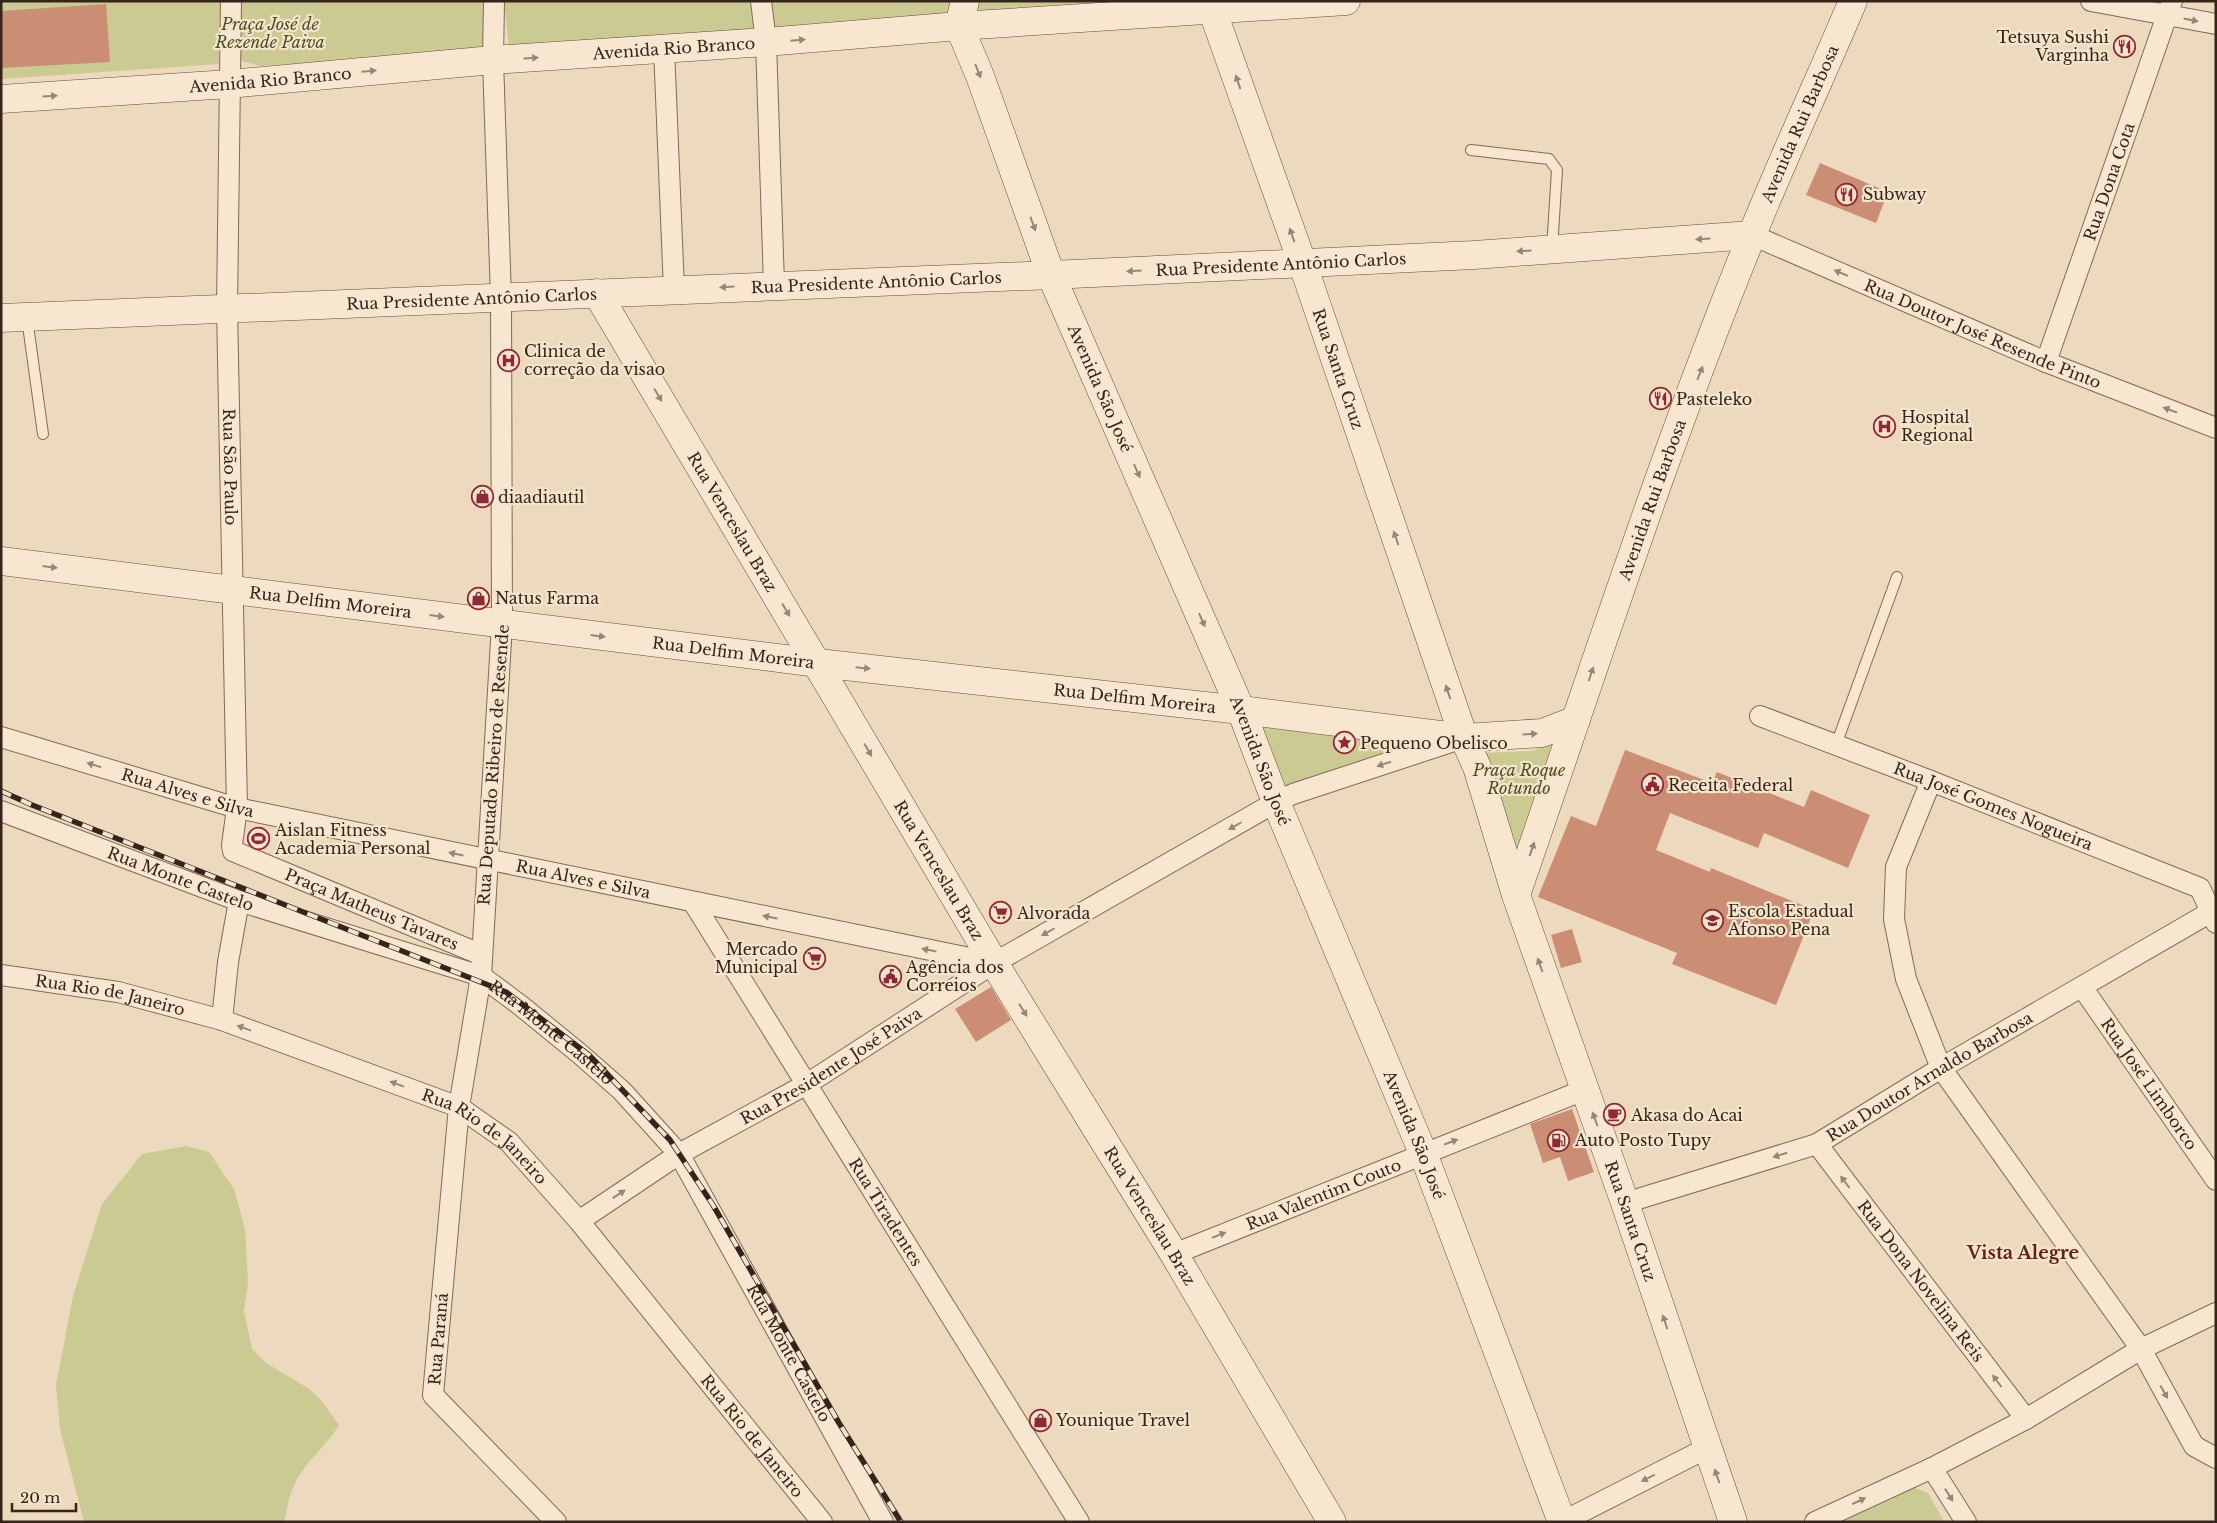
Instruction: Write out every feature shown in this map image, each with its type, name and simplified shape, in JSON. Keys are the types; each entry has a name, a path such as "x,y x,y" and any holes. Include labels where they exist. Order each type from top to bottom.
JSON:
{"main road":[{"name":"Avenida Rio Branco","path":"1,99 229,84 492,60 766,42 962,14 1346,1"},
{"name":"Avenida Rui Barbosa","path":"1516,894 1595,664 1685,412 1752,235 1853,1"},
{"name":"Rua Santa Cruz","path":"1211,5 1302,262 1464,738"},
{"name":"Avenida São José","path":"962,14 980,76 1051,275 1241,710 1276,802 1423,1153 1562,1522"},
{"name":"Rua Presidente Antônio Carlos","path":"14,318 1051,275 1552,249 1752,235"},
{"name":"Rua Venceslau Braz","path":"597,293 818,663 994,963 1174,1254 1332,1522"},
{"name":"Rua Delfim Moreira","path":"1,561 818,663 1241,710 1464,738"},
{"path":"1516,894 1480,773 1464,738 1542,733 1576,720"},
{"name":"Rua Santa Cruz","path":"1516,894 1625,1203 1733,1522"}],"street":[{"name":"Rua São Paulo","path":"231,1 227,308 237,808 232,845 234,850"},
{"name":"Rua Deputado Ribeiro de Resende","path":"459,1107 482,955 502,624 501,298 492,60 494,1"},
{"path":"761,1 766,42 774,285"},
{"path":"2091,1 2170,8 2216,24"},
{"name":"Rua Dona Cota","path":"2046,362 2170,8"},
{"path":"664,48 674,290"},
{"name":"Rua Doutor José Resende Pinto","path":"1752,235 2046,362 2216,428"},
{"name":"Rua José Gomes Nogueira","path":"1760,716 1931,781 2200,888 2214,915"},
{"name":"Rua Alves e Silva","path":"1,737 237,808 994,963"},
{"name":"Rua Presidente José Paiva","path":"579,1221 679,1154 807,1084 994,963 1276,802 1294,794 1464,738"},
{"path":"1931,781 1896,867 1894,920 1906,979 1941,1068 2141,1349 2194,1446 2216,1458"},
{"name":"Rua Monte Castelo","path":"1,810 239,901 480,976 597,1068 622,1091 679,1154 883,1522"},
{"name":"Praça Matheus Tavares","path":"234,850 482,955"},
{"path":"222,1020 228,962 239,901"},
{"name":"Rua Tiradentes","path":"693,902 1080,1522"},
{"name":"Rua Doutor Arnaldo Barbosa","path":"1625,1203 1817,1144 1941,1068 2082,987 2214,915"},
{"name":"Rua Rio de Janeiro","path":"1,975 118,992 222,1020 459,1107 509,1142 579,1221 822,1522"},
{"name":"Rua José Limborco","path":"2082,987 2216,1180"},
{"name":"Rua Valentim Couto","path":"1174,1254 1584,1090"},
{"name":"Rua Paraná","path":"459,1107 433,1395 556,1522"},
{"name":"Rua Dona Novelina Reis","path":"1817,1144 2026,1420"},
{"path":"1815,1522 1932,1468 2026,1420 2141,1349 2216,1313"},
{"path":"1562,1522 1707,1448"},
{"path":"1932,1468 1966,1522"}],"lane":[{"path":"1471,150 1549,159 1557,170 1552,249"},
{"path":"14,318 43,434"},
{"path":"1836,745 1897,578"}],"green space":[{"path":"1,1 222,1 219,64 1,79"},
{"name":"Praça José de Rezende Paiva","path":"239,1 491,1 491,40 473,52 260,66 238,60"},
{"path":"504,1 964,1 960,16 509,48"},
{"path":"973,1 1164,1 974,16"},
{"path":"1252,715 1449,740 1289,792"},
{"name":"Praça Roque Rotundo","path":"1562,737 1516,868 1482,753 1532,751"},
{"path":"186,1146 209,1152 234,1189 245,1229 248,1283 244,1311 252,1349 266,1363 308,1388 321,1400 339,1425 297,1479 290,1496 284,1522 84,1522 60,1429 56,1385 73,1296 102,1204 142,1154"},
{"path":"1912,1487 1928,1493 1944,1522 1834,1522"}],"building":[{"path":"106,4 110,62 1,68 1,11"},
{"name":"Subway","path":"1820,163 1888,192 1876,223 1806,195"},
{"path":"1625,750 1712,783 1717,772 1804,807 1811,790 1870,815 1848,868 1764,833 1758,848 1670,813 1656,850 1710,872 1711,868 1814,910 1776,1005 1672,964 1677,953 1538,897 1571,816 1596,826"},
{"path":"1572,929 1582,962 1561,968 1551,935"},
{"path":"991,987 1011,1020 976,1042 955,1009"},
{"name":"Auto Posto Tupy","path":"1572,1109 1594,1172 1568,1181 1560,1157 1543,1163 1530,1124"}],"railway":[{"path":"1,791 32,805 506,992 589,1055 670,1140 713,1205 839,1423 901,1522"}],"place":[{"name":"Tetsuya Sushi Varginha","path":"2125,46"},
{"name":"Subway","path":"1847,194"},
{"name":"Clinica de correção da visao","path":"508,360"},
{"name":"Pasteleko","path":"1660,399"},
{"name":"Hospital Regional","path":"1885,426"},
{"name":"diaadiautil","path":"482,497"},
{"name":"Natus Farma","path":"479,598"},
{"name":"Pequeno Obelisco","path":"1344,743"},
{"name":"Receita Federal","path":"1652,785"},
{"name":"Aislan Fitness Academia Personal","path":"259,839"},
{"name":"Alvorada","path":"1001,913"},
{"name":"Escola Estadual Afonso Pena","path":"1712,920"},
{"name":"Mercado Municipal","path":"814,958"},
{"name":"Agência dos Correios","path":"890,976"},
{"name":"Akasa do Acai","path":"1615,1115"},
{"name":"Auto Posto Tupy","path":"1559,1140"},
{"name":"Younique Travel","path":"1040,1420"}],"district":[{"name":"Vista Alegre","path":"2023,1253"}]}
